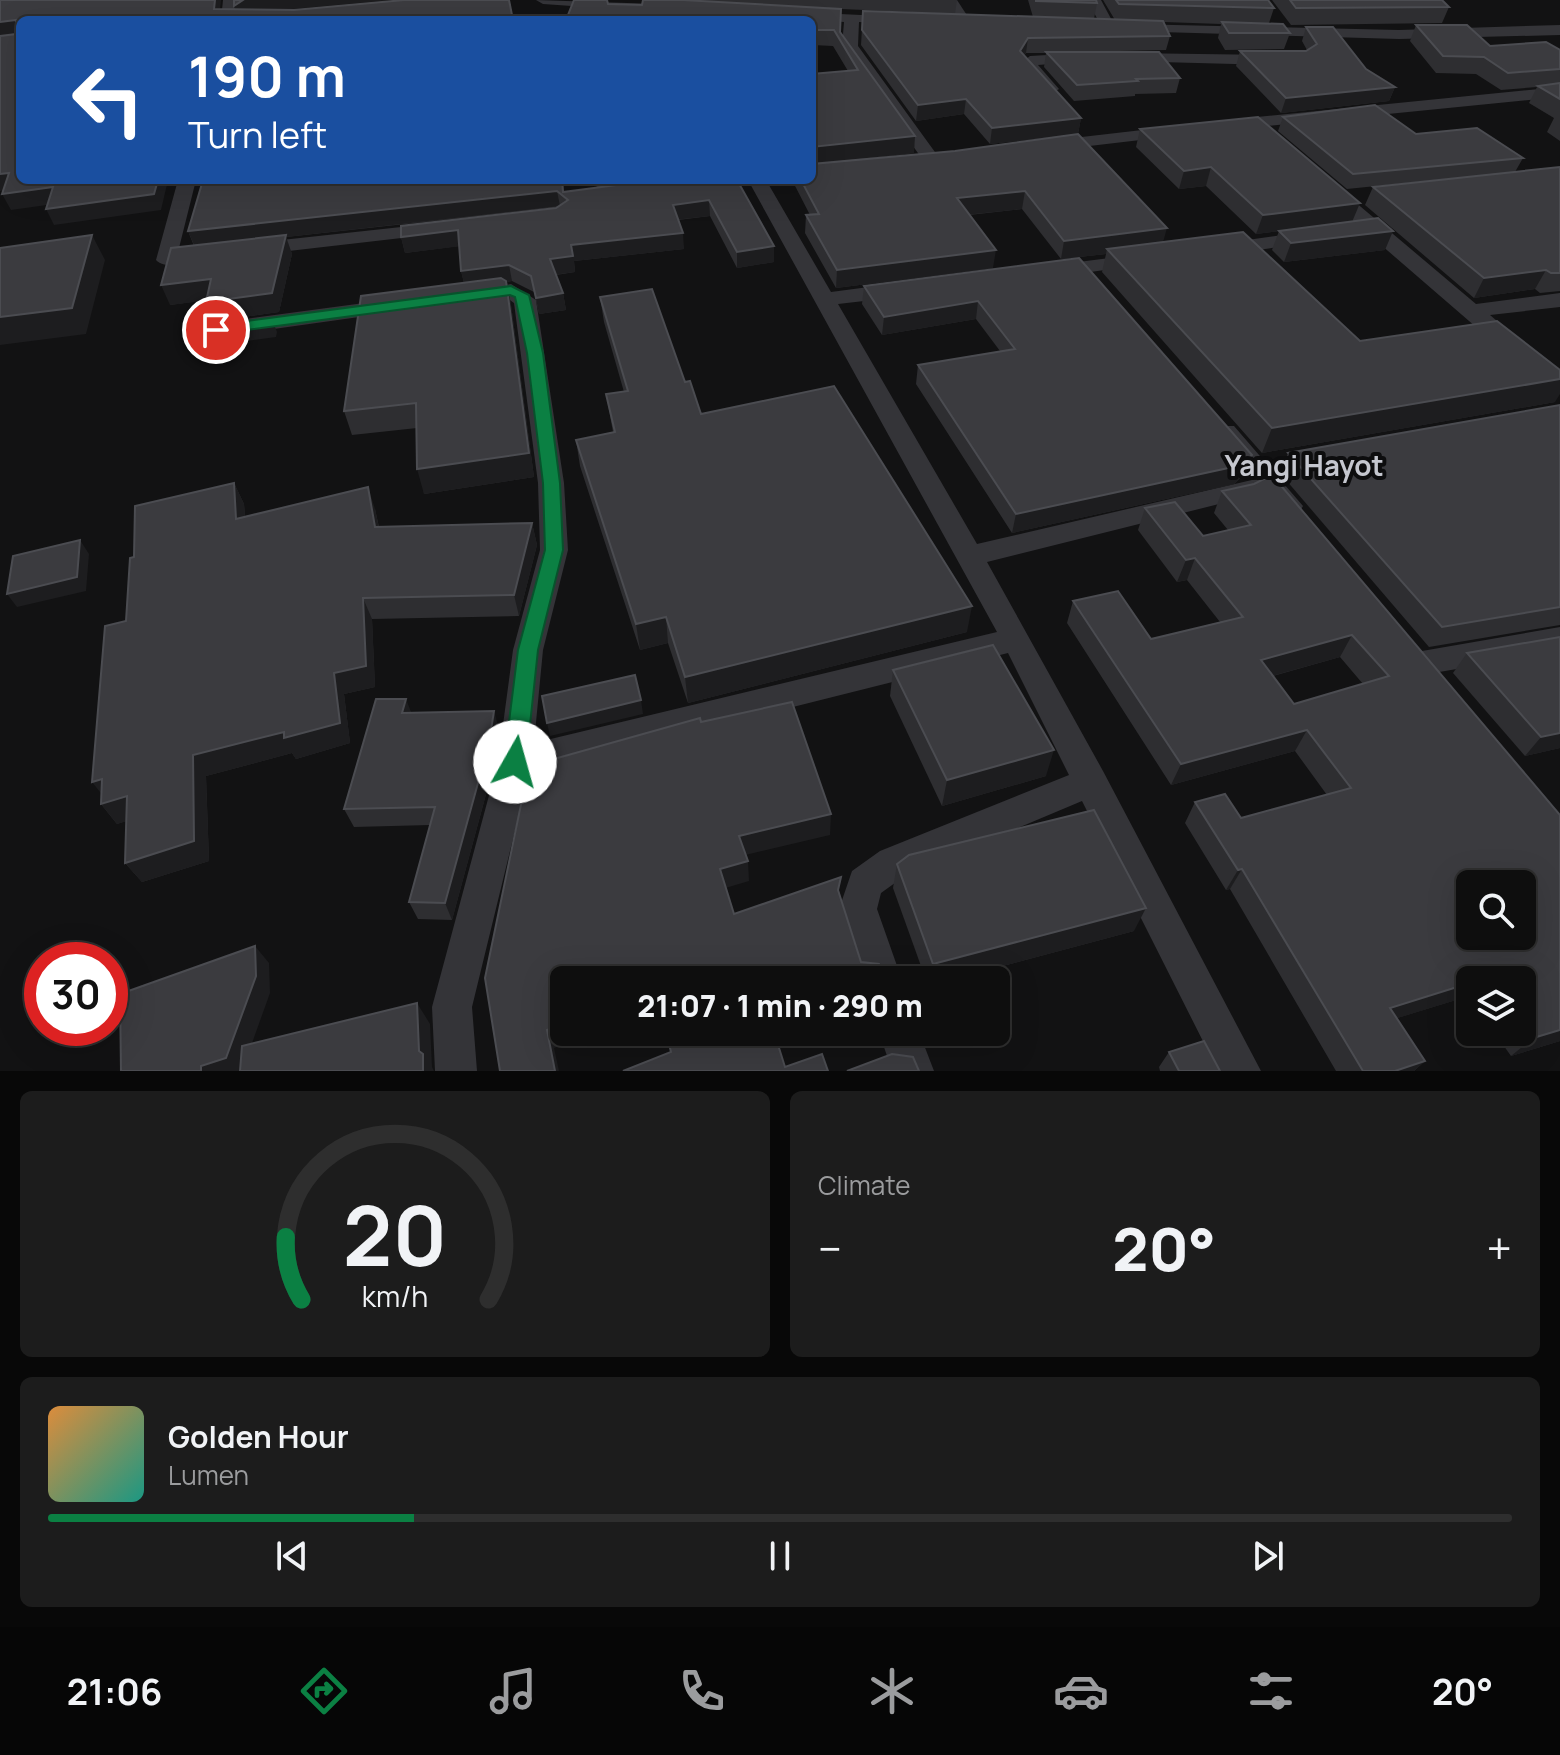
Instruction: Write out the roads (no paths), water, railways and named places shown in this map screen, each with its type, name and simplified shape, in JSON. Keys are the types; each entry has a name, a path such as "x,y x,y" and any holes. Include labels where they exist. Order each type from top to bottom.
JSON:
{"street":[{"path":"541,0 681,10"},
{"path":"950,0 965,23"},
{"path":"1094,0 1102,28 1524,42 1560,40"},
{"path":"1271,11 1303,56"},
{"path":"790,15 908,20"},
{"path":"852,17 850,46 931,159"},
{"path":"1524,42 1560,30"},
{"path":"1067,107 1028,64 1030,61 1043,58 1285,60"},
{"path":"1021,149 1092,134 1198,128 1560,92"},
{"path":"1253,122 1274,141"},
{"path":"1317,180 1560,387"},
{"path":"186,184 166,260 462,226"},
{"path":"603,184 632,189 678,186"},
{"path":"753,184 824,299 1016,639 1240,1071"},
{"path":"1339,199 1370,196"},
{"path":"1192,253 1373,228"},
{"path":"1021,275 1162,257"},
{"path":"1082,267 1102,291"},
{"path":"824,299 915,288"},
{"path":"449,299 511,291 522,295 535,353 551,483 554,550 528,650 515,762 452,1007 456,1071"},
{"path":"1470,311 1560,300"},
{"path":"216,330 418,303"},
{"path":"1204,408 1267,467 1312,533"},
{"path":"970,556 1244,494 1252,489 1267,467"},
{"path":"515,762 1016,639"},
{"path":"1402,639 1432,675 1560,639"},
{"path":"877,966 858,909 865,883 893,863 1091,782"},
{"path":"904,1046 913,1071"}],"district":[{"name":"Yangi Hayot","path":"1304,465"}]}
